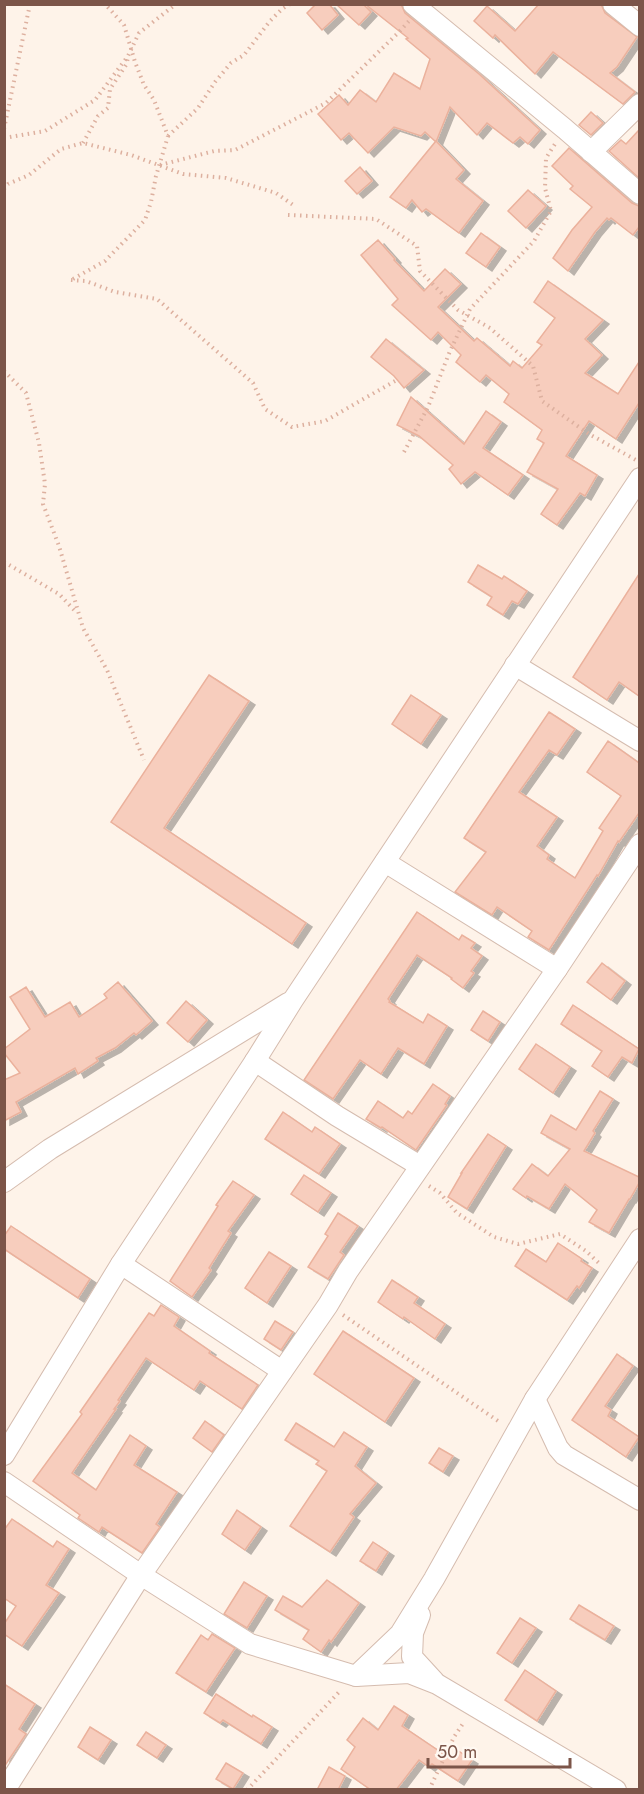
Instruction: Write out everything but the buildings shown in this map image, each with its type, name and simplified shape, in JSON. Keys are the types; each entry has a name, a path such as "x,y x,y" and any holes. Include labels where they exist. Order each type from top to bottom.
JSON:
{"street":[{"path":"613,4 639,26"},
{"path":"415,7 565,129 639,194"},
{"path":"591,152 639,104"},
{"path":"4,1455 121,1264 639,478"},
{"path":"515,665 639,741"},
{"path":"5,1790 141,1575 328,1305 348,1271 556,969 639,844"},
{"path":"385,862 556,969"},
{"path":"4,1182 50,1149 293,1000"},
{"path":"255,1061 417,1171"},
{"path":"356,1676 400,1634 535,1400 639,1239"},
{"path":"121,1264 282,1371"},
{"path":"535,1400 558,1448 564,1455 639,1500"},
{"path":"4,1482 141,1575 250,1644 356,1676 409,1673 437,1684 616,1790"},
{"path":"434,1578 413,1633 412,1657 437,1684"}],"path":[{"path":"4,129 30,4"},
{"path":"105,4 124,25 144,85 154,100 168,136"},
{"path":"4,138 45,131 94,100 128,56 139,33 176,4"},
{"path":"290,4 270,21 244,55 231,63 198,108 168,136 145,220 105,261 71,280 86,281 115,292 158,299 253,382 265,409 292,427 324,421 395,381"},
{"path":"159,165 214,151 235,150 326,103 398,33 415,7"},
{"path":"83,143 98,116 108,108 110,88 126,65 128,56"},
{"path":"404,452 428,407 450,351 470,309 534,241 551,211 545,188 546,158 565,129"},
{"path":"4,189 8,184 29,175 61,149 83,143 131,154 183,174 226,178 276,193 296,207"},
{"path":"288,215 376,219 417,246 420,271 458,310 490,328 533,366 542,401 589,434 639,462"},
{"path":"4,371 26,393 39,442 45,484 43,504 59,546 83,628 107,670 144,760"},
{"path":"4,562 59,594 79,615"},
{"path":"417,1171 458,1213 494,1237 518,1244 560,1234 586,1251 615,1277"},
{"path":"328,1305 516,1433"},
{"path":"247,1790 356,1676"},
{"path":"429,1790 454,1737 474,1706"}]}
